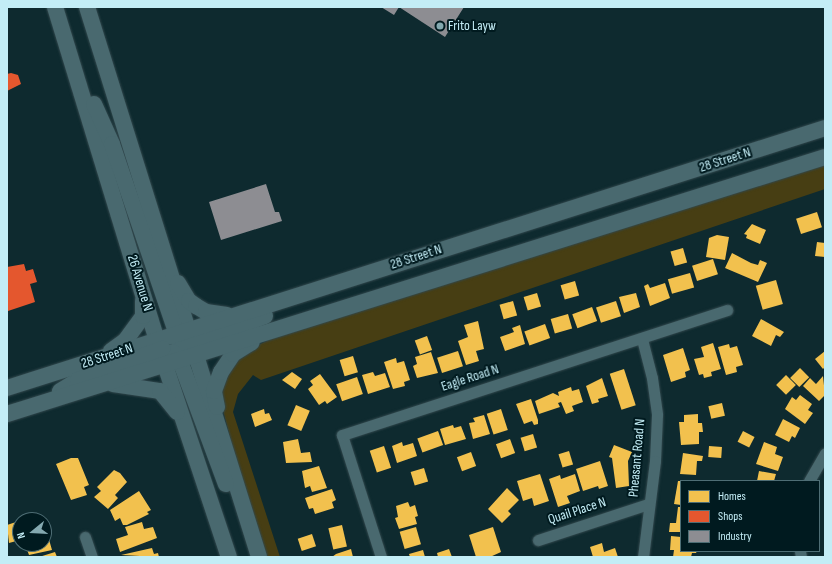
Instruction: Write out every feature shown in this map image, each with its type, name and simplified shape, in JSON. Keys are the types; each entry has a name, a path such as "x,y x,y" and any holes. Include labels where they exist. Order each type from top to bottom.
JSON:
{"main road":[{"name":"26 Avenue N","path":"55,7 144,295 176,346 225,450 259,557"},
{"path":"80,7 106,69"},
{"name":"26 Avenue N","path":"87,7 166,264 184,423 229,557"},
{"path":"66,43 112,144 176,346 213,453 256,557"},
{"name":"28 Street N","path":"7,414 103,384 230,316 825,128"},
{"name":"28 Street N","path":"7,388 103,357 272,329 825,157"},
{"path":"166,264 188,301 206,312 230,316"},
{"path":"40,403 78,380 271,313 347,279"},
{"path":"103,357 125,341 143,316 144,295"},
{"path":"225,450 214,391 221,372 233,354 272,329"},
{"path":"103,384 148,387 160,391 184,423"}],"street":[{"name":"Eagle Road N","path":"381,557 342,435 642,339 727,310"},
{"name":"Pheasant Road N","path":"642,339 652,378 657,414 655,461 648,504 643,557"},
{"path":"811,480 825,453"},
{"name":"Quail Place N","path":"538,540 648,504"},
{"path":"85,537 92,557"}],"shaded area":[{"path":"825,164 825,189 261,380 253,375 238,394 233,412 280,557 261,557 218,391 235,356 275,337"}],"building: Homes":[{"path":"817,212 822,227 801,234 796,219"},
{"path":"752,224 766,230 760,244 746,238 747,235 744,234"},
{"path":"717,235 729,237 725,260 706,257 709,238"},
{"path":"817,242 825,243 825,257 815,256"},
{"path":"683,248 687,262 675,266 671,252"},
{"path":"732,253 758,265 760,260 767,263 758,282 725,268"},
{"path":"713,259 718,274 697,281 692,266"},
{"path":"690,273 694,287 672,294 668,279"},
{"path":"776,280 783,304 763,310 756,286"},
{"path":"575,281 579,295 565,300 561,285"},
{"path":"665,283 670,298 650,306 644,286 648,284 650,288"},
{"path":"537,293 541,306 528,310 524,297"},
{"path":"636,293 640,307 624,313 619,297"},
{"path":"513,301 517,315 504,319 500,305"},
{"path":"616,301 621,316 601,323 596,307"},
{"path":"592,307 597,321 577,328 572,314"},
{"path":"568,314 572,328 555,333 551,319"},
{"path":"761,319 784,332 780,337 776,335 771,346 752,336"},
{"path":"478,321 484,349 476,351 479,361 466,365 458,341 468,337 464,325"},
{"path":"545,324 550,338 529,346 524,332"},
{"path":"520,325 525,344 505,351 500,337 514,332 512,328"},
{"path":"427,336 432,350 420,355 415,340"},
{"path":"713,343 721,369 711,372 712,376 704,378 703,374 699,375 694,359 704,357 701,347"},
{"path":"729,344 730,348 737,346 743,365 736,367 737,372 726,375 718,347"},
{"path":"683,348 690,370 685,372 686,377 671,382 663,355"},
{"path":"458,351 463,366 442,373 437,358"},
{"path":"825,351 825,367 823,369 815,359"},
{"path":"431,352 438,373 417,378 413,366 417,364 415,357"},
{"path":"353,356 358,372 345,376 340,360"},
{"path":"396,358 397,363 404,361 410,380 404,382 405,386 393,389 384,362"},
{"path":"800,368 809,377 799,387 790,378"},
{"path":"624,369 636,405 621,410 610,374"},
{"path":"292,372 302,379 295,389 282,380"},
{"path":"373,372 375,376 385,373 390,387 368,394 362,375"},
{"path":"320,374 337,397 327,404 325,401 319,405 308,389 313,385 310,381"},
{"path":"786,375 796,385 786,395 776,385"},
{"path":"823,376 825,395 819,401 803,386 810,378 816,384"},
{"path":"357,377 363,394 342,401 336,384"},
{"path":"602,378 608,396 598,399 599,402 592,404 586,386"},
{"path":"571,387 572,391 579,389 583,402 572,406 574,411 566,414 561,402 558,403 560,407 539,414 535,401 553,393 559,396 558,392"},
{"path":"800,395 812,404 808,410 813,413 805,424 785,409 792,397 796,400"},
{"path":"531,399 538,420 538,424 534,425 532,421 524,424 516,404"},
{"path":"722,403 725,416 711,419 708,406"},
{"path":"296,405 310,411 301,431 287,425"},
{"path":"264,409 265,414 269,413 272,420 255,427 251,414"},
{"path":"501,409 508,430 494,435 487,414"},
{"path":"698,414 698,423 702,423 703,432 699,432 699,444 681,445 679,422 684,422 684,415"},
{"path":"484,415 490,434 473,439 469,423 475,422 473,418"},
{"path":"783,419 800,428 795,438 792,436 789,442 775,435"},
{"path":"453,425 454,428 461,426 466,439 445,445 440,429"},
{"path":"438,431 443,445 422,453 417,439"},
{"path":"743,431 755,437 749,448 738,442"},
{"path":"533,434 537,447 525,451 521,438"},
{"path":"298,439 301,453 310,452 312,462 286,463 283,442"},
{"path":"510,439 515,453 501,458 496,444"},
{"path":"402,442 403,446 413,443 417,456 397,463 392,446"},
{"path":"764,442 777,447 775,454 783,457 778,471 756,464"},
{"path":"614,445 632,452 628,461 629,486 616,488 612,458 609,457"},
{"path":"384,446 391,468 377,473 370,451"},
{"path":"709,446 722,447 721,458 708,457"},
{"path":"569,451 573,464 563,468 558,454"},
{"path":"471,452 476,466 462,471 457,457"},
{"path":"683,453 703,456 702,461 697,461 696,475 680,474"},
{"path":"71,458 78,458 89,485 84,487 87,495 71,500 56,464"},
{"path":"600,461 608,486 599,489 598,486 583,491 576,469"},
{"path":"319,466 327,488 312,492 310,486 305,488 302,471"},
{"path":"424,468 428,481 415,485 411,472"},
{"path":"114,470 120,473 127,482 115,495 118,498 108,509 94,497 101,491 97,487"},
{"path":"759,471 776,474 774,480 757,480"},
{"path":"540,474 549,501 534,506 532,498 523,501 517,481"},
{"path":"575,474 580,491 567,496 570,503 558,507 549,479 560,475 561,479"},
{"path":"678,481 680,481 680,505 674,504"},
{"path":"507,488 519,500 508,511 511,514 502,523 488,509"},
{"path":"332,489 336,500 332,502 334,508 315,514 313,508 309,509 305,498"},
{"path":"139,491 151,510 147,512 149,514 127,525 123,525 120,518 115,521 110,510"},
{"path":"408,502 410,507 415,505 418,516 415,517 417,524 399,529 395,518 398,517 396,506"},
{"path":"678,507 680,507 680,532 669,532 670,523 676,523"},
{"path":"142,522 144,529 153,527 157,538 120,552 116,539 128,535 125,527"},
{"path":"12,523 12,542 9,543 7,525"},
{"path":"342,525 347,546 333,550 328,528"},
{"path":"416,527 421,544 405,549 400,532"},
{"path":"493,527 501,552 490,557 476,557 469,535"},
{"path":"312,534 316,546 302,551 298,539"},
{"path":"671,536 680,537 680,552 696,552 692,553 691,557 673,557 674,550 670,550"},
{"path":"602,543 604,552 615,548 618,557 593,557 590,547"},
{"path":"152,548 154,554 158,553 159,557 121,555"},
{"path":"351,549 353,557 332,557 336,554"},
{"path":"449,549 452,557 438,557 437,553"},
{"path":"423,550 425,557 410,557 409,554"},
{"path":"28,552 43,552 29,555"},
{"path":"55,552 57,557 39,557"}],"building: Shops":[{"path":"11,73 18,75 21,84 7,91 7,74"},
{"path":"24,264 26,271 33,269 37,282 30,284 35,302 8,311 7,267"}],"building: Industry":[{"path":"381,7 399,7 394,15"},
{"name":"Frito Layw","path":"399,7 464,7 445,37"},
{"path":"266,184 275,212 279,212 282,221 221,240 209,202"}],"place":[{"name":"Frito Layw","path":"440,26"}]}
